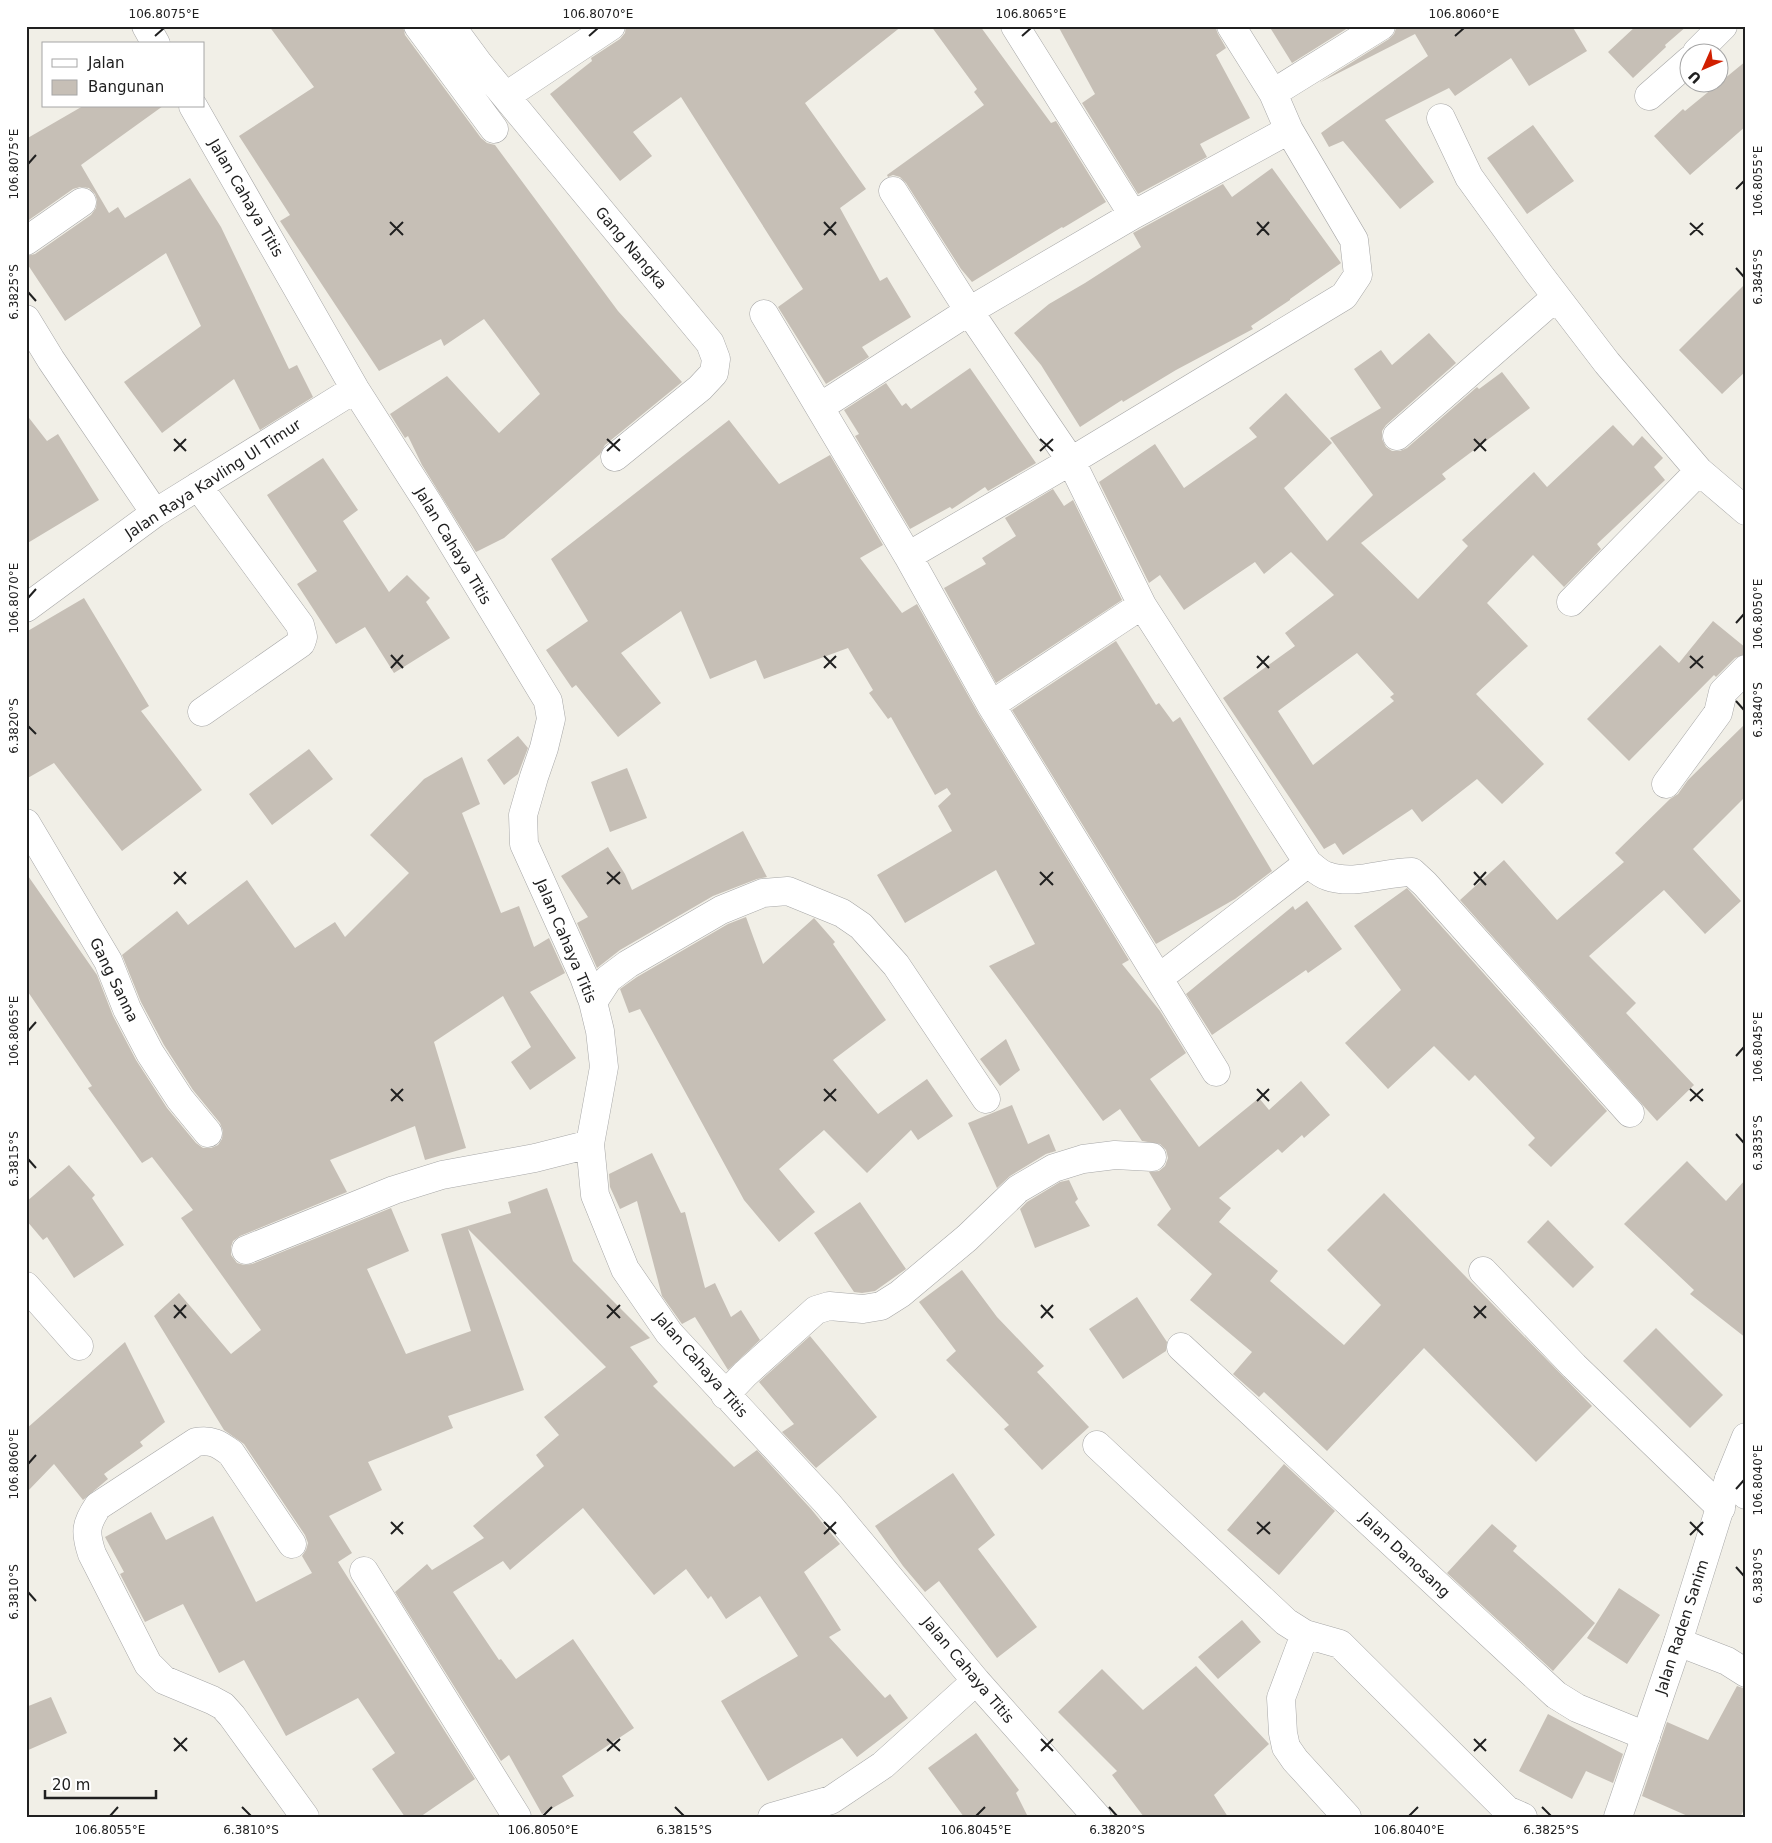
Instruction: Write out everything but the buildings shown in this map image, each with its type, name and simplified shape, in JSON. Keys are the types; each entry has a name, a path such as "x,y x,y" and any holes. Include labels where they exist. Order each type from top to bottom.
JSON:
{"street":[{"path":"146,26 155,42"},
{"path":"418,26 494,129"},
{"name":"Gang Nangka","path":"451,26 506,96 710,343 716,359 714,373 700,388 615,457"},
{"path":"506,96 611,26"},
{"path":"1015,26 1133,215"},
{"path":"908,556 1071,461 1344,296 1358,275 1354,240 1289,130 1273,94 1231,26"},
{"path":"1273,94 1381,26"},
{"path":"1707,42 1723,26"},
{"path":"1649,96 1680,69"},
{"name":"Jalan Cahaya Titis","path":"194,108 355,389 428,503 548,701 550,719 544,748 523,815 524,844 584,977 593,1002 600,1031 604,1067 590,1144 595,1194 625,1269 669,1333 828,1504 976,1681 1097,1817"},
{"path":"1441,118 1469,177 1556,297 1607,363 1699,471 1746,511"},
{"path":"820,407 969,311 1133,215 1289,130"},
{"path":"893,191 969,311 1071,461 1142,606 1308,863 1326,876 1348,881 1396,872 1412,872 1425,884 1630,1113"},
{"path":"26,240 82,202"},
{"path":"1397,436 1556,297"},
{"path":"764,314 908,556 991,705 1216,1072"},
{"path":"26,319 50,360 154,513"},
{"name":"Jalan Raya Kavling Ul Timur","path":"26,608 154,513 355,389"},
{"path":"1571,602 1699,471"},
{"path":"198,486 300,625 303,636 301,643 202,712"},
{"path":"991,705 1142,606"},
{"path":"1666,784 1718,713 1723,692 1746,669"},
{"name":"Gang Sanna","path":"26,822 108,961 127,1009 150,1053 180,1099 208,1132"},
{"path":"1159,978 1308,863"},
{"path":"593,1002 608,979 628,964 721,910 763,893 788,891 842,914 861,926 896,965 986,1099"},
{"path":"246,1250 394,1190 442,1175 535,1158 590,1144"},
{"path":"725,1395 745,1374 816,1310 829,1306 863,1309 881,1306 900,1294 959,1245 1018,1189 1054,1168 1083,1159 1115,1155 1152,1157"},
{"path":"1482,1271 1574,1366 1721,1508"},
{"path":"26,1286 79,1346"},
{"name":"Jalan Danosang","path":"1181,1347 1556,1695 1577,1708 1646,1736"},
{"name":"Jalan Raden Sanim","path":"1618,1817 1678,1642 1721,1508 1737,1487 1746,1437"},
{"path":"292,1544 231,1453 221,1444 208,1440 196,1442 98,1506 89,1519 86,1536 92,1554 148,1664 164,1680 223,1706 305,1817"},
{"path":"1097,1445 1286,1622 1305,1634 1340,1644 1515,1814"},
{"path":"364,1571 517,1817"},
{"path":"1305,1634 1281,1698 1284,1740 1286,1747 1295,1760 1347,1817"},
{"path":"1678,1642 1726,1660 1746,1674"},
{"path":"772,1817 831,1800 884,1765 976,1681"}]}
